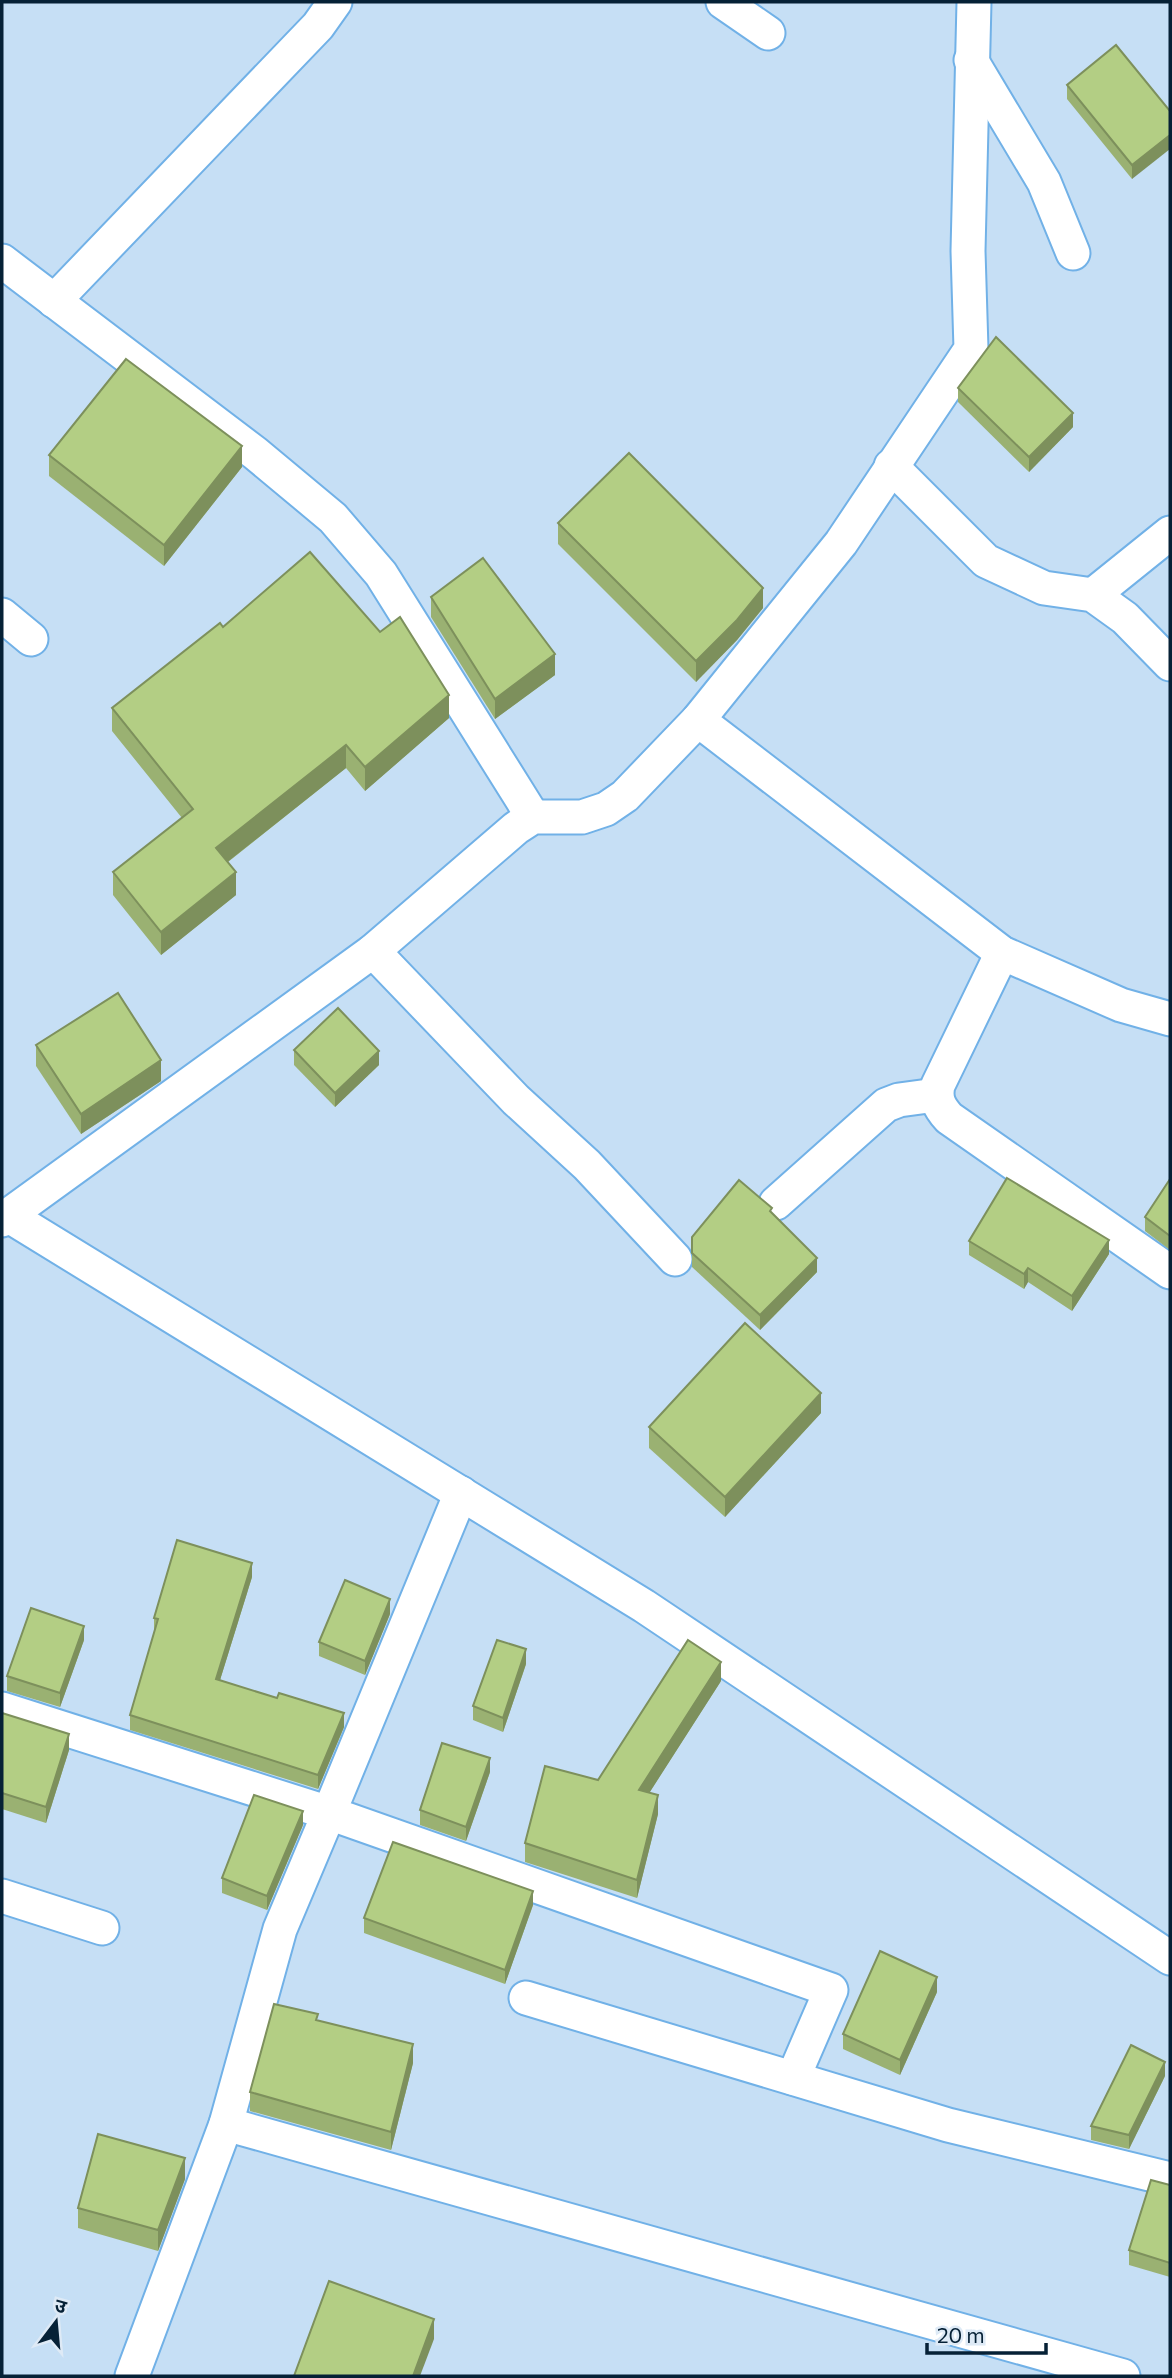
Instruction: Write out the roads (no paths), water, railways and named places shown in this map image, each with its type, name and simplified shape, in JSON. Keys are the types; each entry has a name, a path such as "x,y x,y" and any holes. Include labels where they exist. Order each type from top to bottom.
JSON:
{"street":[{"path":"54,301 318,26 335,2"},
{"path":"723,2 768,33"},
{"path":"974,2 968,251 971,349 841,543 698,720 625,796 606,809 582,817 533,817 496,843 373,951 5,1218 645,1606 1170,1958"},
{"path":"971,60 1044,181 1073,253"},
{"path":"2,261 255,453 333,517 382,574 533,817"},
{"path":"891,466 986,561 1044,587 1093,595 1125,618 1170,664"},
{"path":"1093,595 1170,533"},
{"path":"2,615 31,639"},
{"path":"698,720 1002,953 1121,1005 1170,1019"},
{"path":"373,951 516,1100 587,1165 675,1259"},
{"path":"1002,953 936,1095 940,1108 949,1118 1170,1272"},
{"path":"776,1203 887,1105 899,1100 936,1095"},
{"path":"132,2376 226,2124 280,1929 461,1493"},
{"path":"2,1709 329,1813 831,1990 793,2078"},
{"path":"2,1896 102,1928"},
{"path":"526,1998 948,2125 1170,2179"},
{"path":"226,2124 1123,2376"}]}
